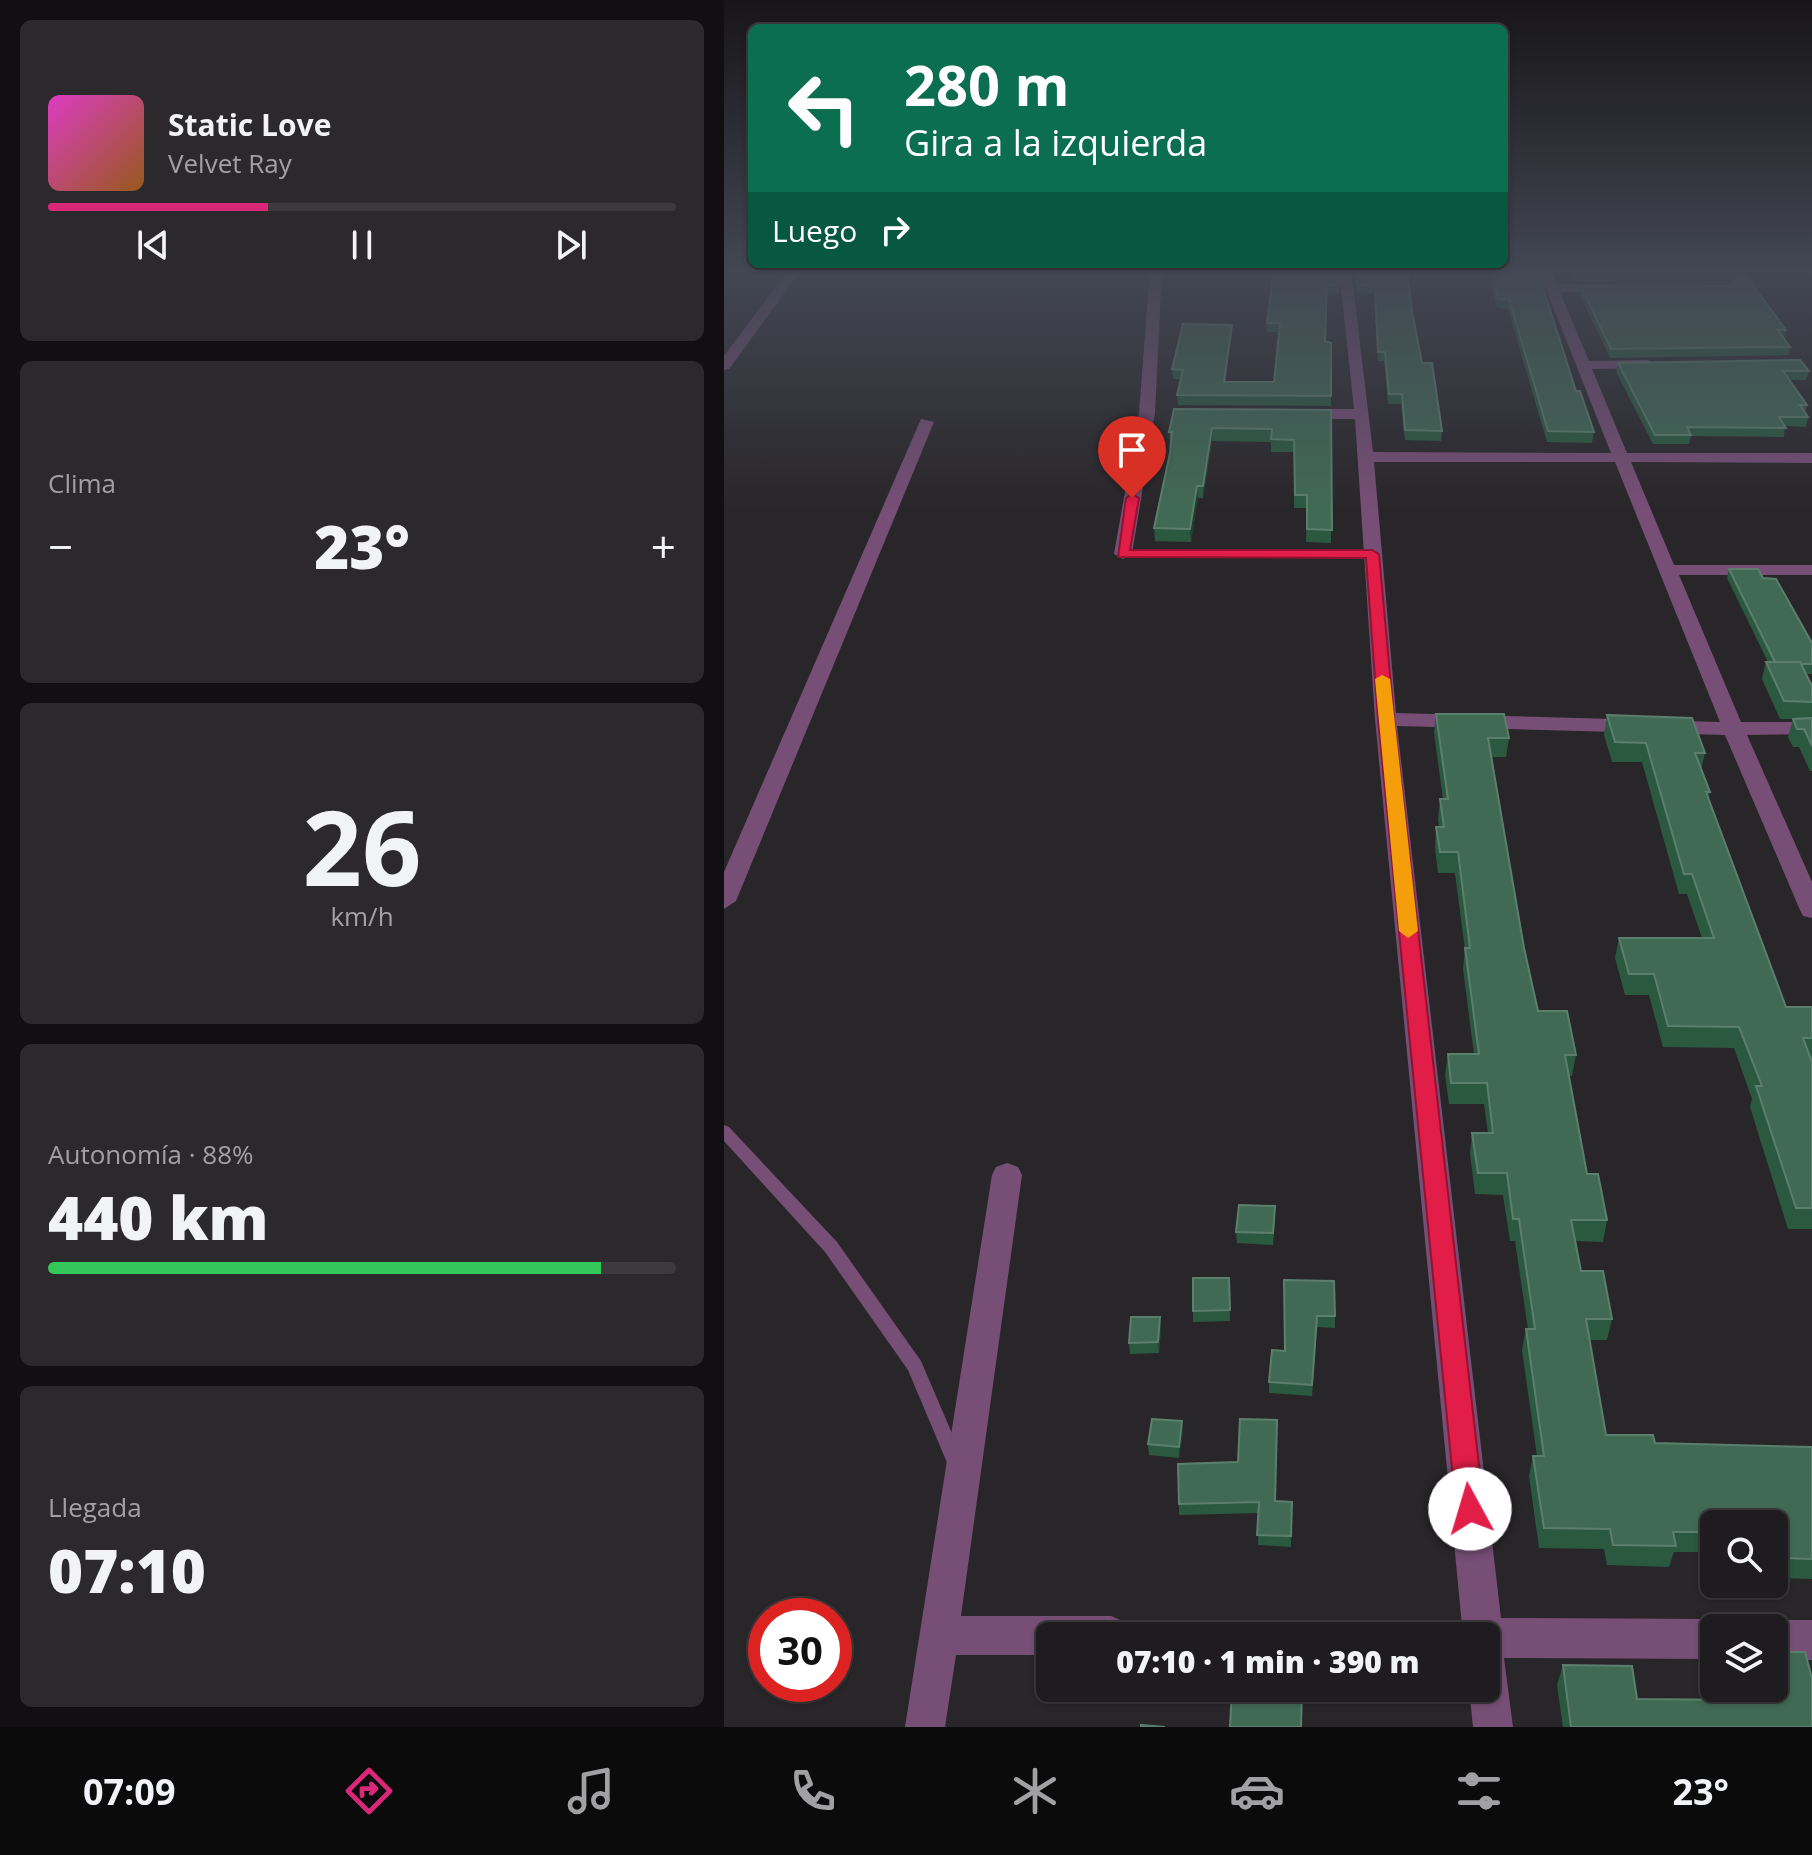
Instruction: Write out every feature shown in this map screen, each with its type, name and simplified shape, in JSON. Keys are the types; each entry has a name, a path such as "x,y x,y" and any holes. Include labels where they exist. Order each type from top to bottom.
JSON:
{"street":[{"path":"724,366 736,350"},
{"path":"1123,554 1155,413 1155,350"},
{"path":"1354,350 1386,719 1483,1622"},
{"path":"1577,350 1732,729 1812,910"},
{"path":"1583,365 1661,364"},
{"path":"1285,414 1362,414"},
{"path":"724,901 926,422"},
{"path":"1365,457 1812,458"},
{"path":"1667,570 1812,570"},
{"path":"1386,719 1732,729 1812,728"},
{"path":"925,1727 1007,1175"},
{"path":"939,1635 1036,1636"},
{"path":"1500,1637 1700,1639"},
{"path":"1788,1640 1812,1640"},
{"path":"1490,1702 1493,1727"}],"lane":[{"path":"1123,554 1372,554"},
{"path":"724,1131 831,1247 915,1366 962,1477"}],"building":[{"path":"1177,350 1229,350 1224,382 1274,382 1277,350 1331,350 1331,396 1177,395 1183,370 1172,369"},
{"path":"1378,350 1419,350 1422,363 1432,363 1442,431 1405,430 1402,394 1389,394 1385,352"},
{"path":"1524,350 1563,350 1594,432 1548,431"},
{"path":"1800,360 1809,371 1783,371 1807,405 1800,405 1808,417 1779,417 1786,428 1687,427 1691,435 1655,435 1618,363"},
{"path":"1174,409 1331,410 1332,530 1307,529 1307,495 1295,495 1294,440 1271,439 1272,429 1212,428 1203,486 1197,486 1190,529 1154,528 1170,453 1172,432 1169,432"},
{"path":"1729,569 1758,569 1763,578 1776,579 1812,643 1812,664 1775,662"},
{"path":"1766,662 1800,662 1812,686 1812,702 1784,701"},
{"path":"1436,714 1504,714 1509,738 1488,738 1524,948 1538,1011 1567,1011 1576,1055 1565,1055 1587,1174 1598,1174 1607,1220 1571,1220 1581,1271 1603,1271 1612,1319 1586,1319 1606,1435 1653,1435 1655,1443 1812,1447 1812,1559 1788,1558 1788,1510 1700,1510 1700,1532 1673,1532 1676,1546 1613,1545 1610,1529 1544,1528 1533,1456 1544,1456 1526,1329 1535,1329 1519,1219 1513,1219 1507,1173 1478,1173 1472,1133 1493,1133 1487,1083 1451,1083 1448,1054 1479,1054 1465,948 1470,948 1458,852 1440,852 1436,827 1444,827 1440,799 1448,799"},
{"path":"1607,715 1692,718 1705,753 1695,753 1710,792 1706,792 1786,1007 1812,1007 1812,1038 1803,1038 1812,1062 1812,1208 1796,1208 1756,1086 1762,1086 1739,1027 1668,1026 1654,974 1629,974 1619,938 1714,938 1692,874 1684,874 1646,743 1615,742"},
{"path":"1812,718 1812,746 1804,729 1797,729 1793,719"},
{"path":"1239,1205 1275,1206 1273,1233 1236,1232"},
{"path":"1193,1278 1229,1278 1230,1310 1193,1311"},
{"path":"1284,1280 1334,1281 1335,1316 1317,1316 1312,1385 1269,1382 1272,1350 1285,1351"},
{"path":"1131,1317 1160,1317 1158,1342 1129,1343"},
{"path":"1152,1419 1182,1421 1179,1447 1148,1444"},
{"path":"1240,1419 1277,1420 1275,1501 1292,1502 1291,1536 1257,1535 1259,1502 1179,1504 1178,1464 1238,1462"},
{"path":"1788,1652 1805,1652 1812,1678 1812,1727 1571,1727 1563,1665 1632,1666 1637,1699 1788,1702"},
{"path":"1231,1702 1302,1702 1301,1727 1230,1727"}],"slow traffic":[{"path":"1382,679 1408,931"}],"route":[{"path":"1132,498 1123,554 1372,554 1386,719 1470,1509"}]}
